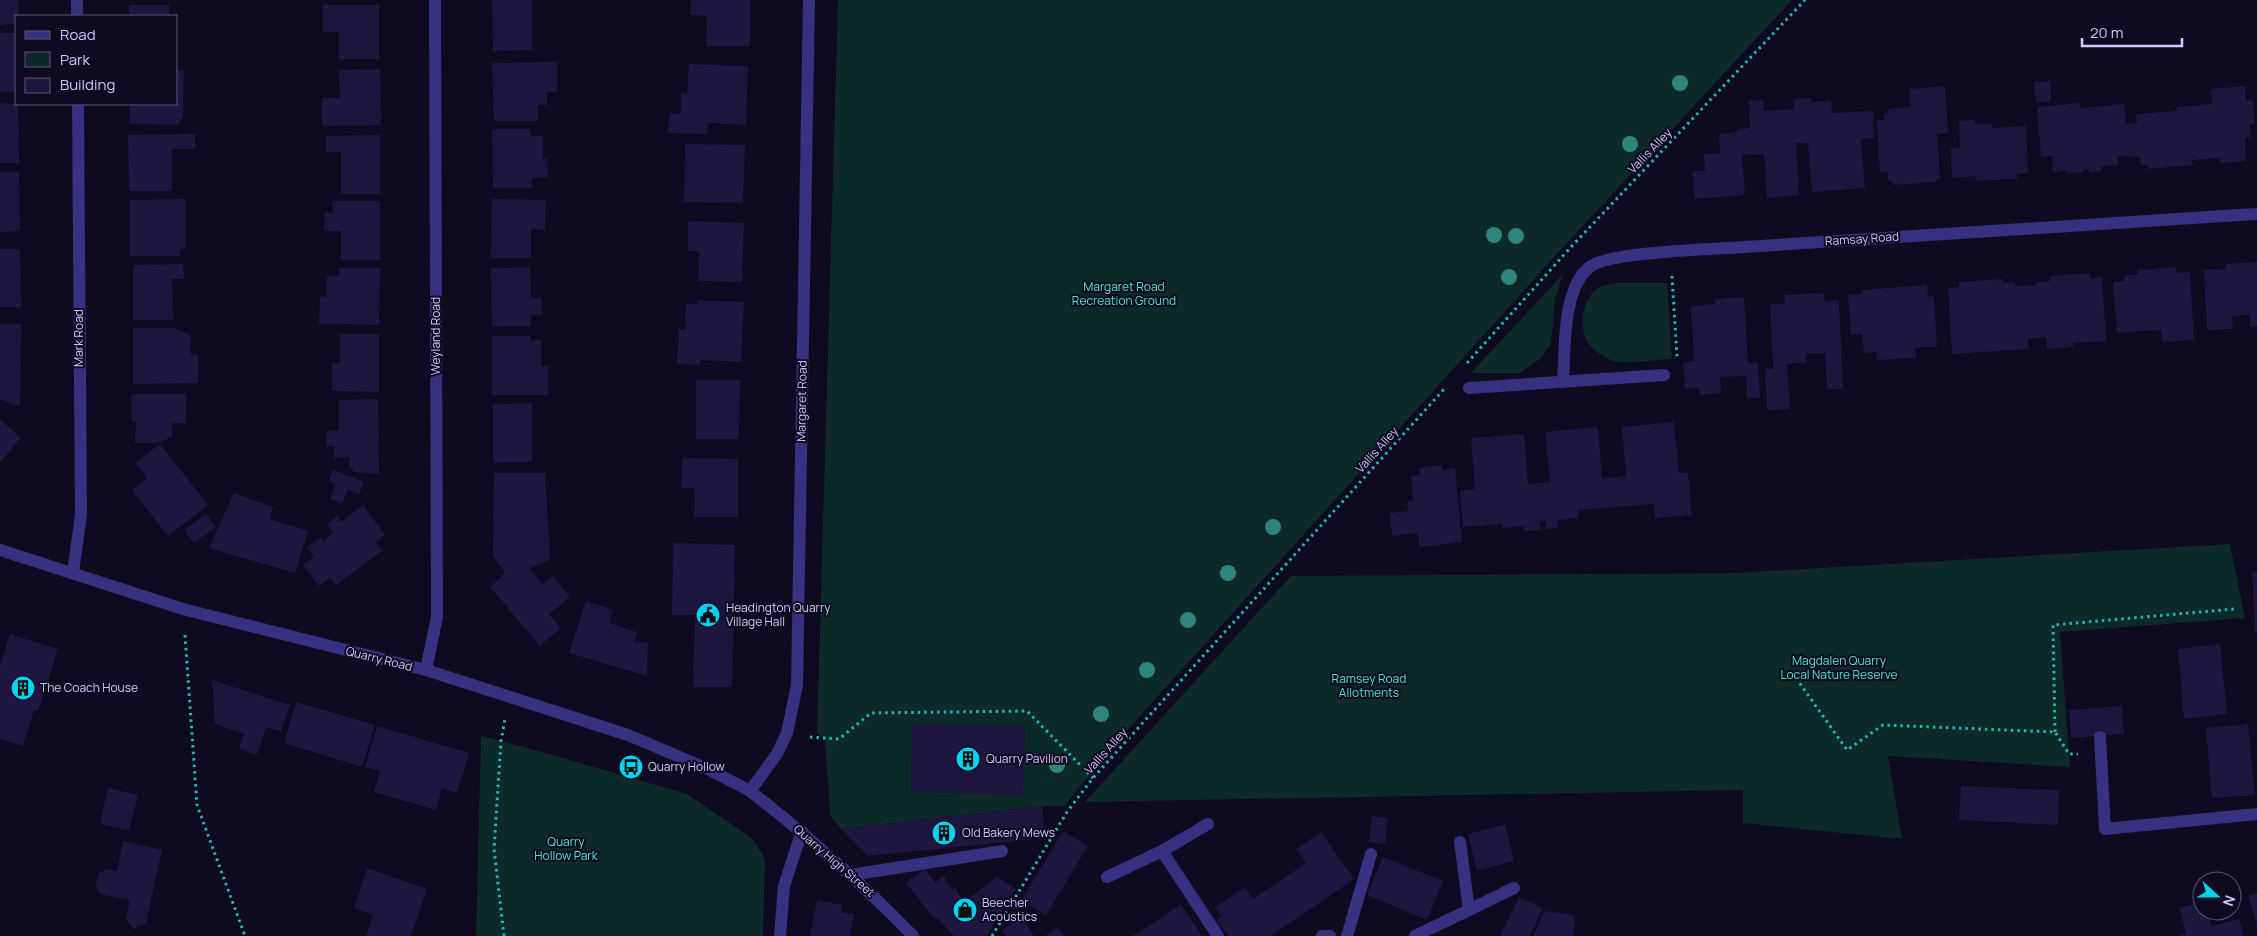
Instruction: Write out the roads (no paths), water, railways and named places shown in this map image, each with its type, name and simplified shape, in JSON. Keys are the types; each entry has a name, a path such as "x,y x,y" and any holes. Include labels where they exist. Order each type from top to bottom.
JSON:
{"street":[{"path":"77,0 77,15"},
{"name":"Weyland Road","path":"426,670 437,617 435,0"},
{"name":"Margaret Road","path":"750,791 777,754 787,733 798,684 810,0"},
{"name":"Mark Road","path":"73,572 80,515 78,105"},
{"name":"Ramsay Road","path":"1563,382 1571,293 1590,267 1603,260 1670,253 1985,230 2257,214"},
{"path":"1469,388 1664,375"},
{"name":"Quarry Road","path":"0,550 183,609 426,670 509,696 628,735 708,769 750,791"},
{"path":"2100,737 2105,829 2257,814"},
{"name":"Quarry High Street","path":"750,791 802,832 869,890 913,936"},
{"path":"1107,877 1162,851 1208,824"},
{"path":"780,936 784,886 802,832"},
{"path":"1460,842 1469,910"},
{"path":"851,875 1002,851"},
{"path":"1162,851 1218,936"},
{"path":"1347,936 1371,854"},
{"path":"1416,936 1514,888"},
{"path":"1322,936 1330,936"}],"place":[{"name":"Headington Quarry Village Hall","path":"708,615"},
{"name":"The Coach House","path":"23,688"},
{"name":"Quarry Pavilion","path":"968,759"},
{"name":"Quarry Hollow","path":"631,767"},
{"name":"Old Bakery Mews","path":"944,833"},
{"name":"Beecher Acoustics","path":"965,910"}],"park label":[{"name":"Margaret Road Recreation Ground","path":"1124,294"},
{"name":"Magdalen Quarry Local Nature Reserve","path":"1839,668"},
{"name":"Ramsey Road Allotments","path":"1369,686"},
{"name":"Quarry Hollow Park","path":"566,849"}]}
